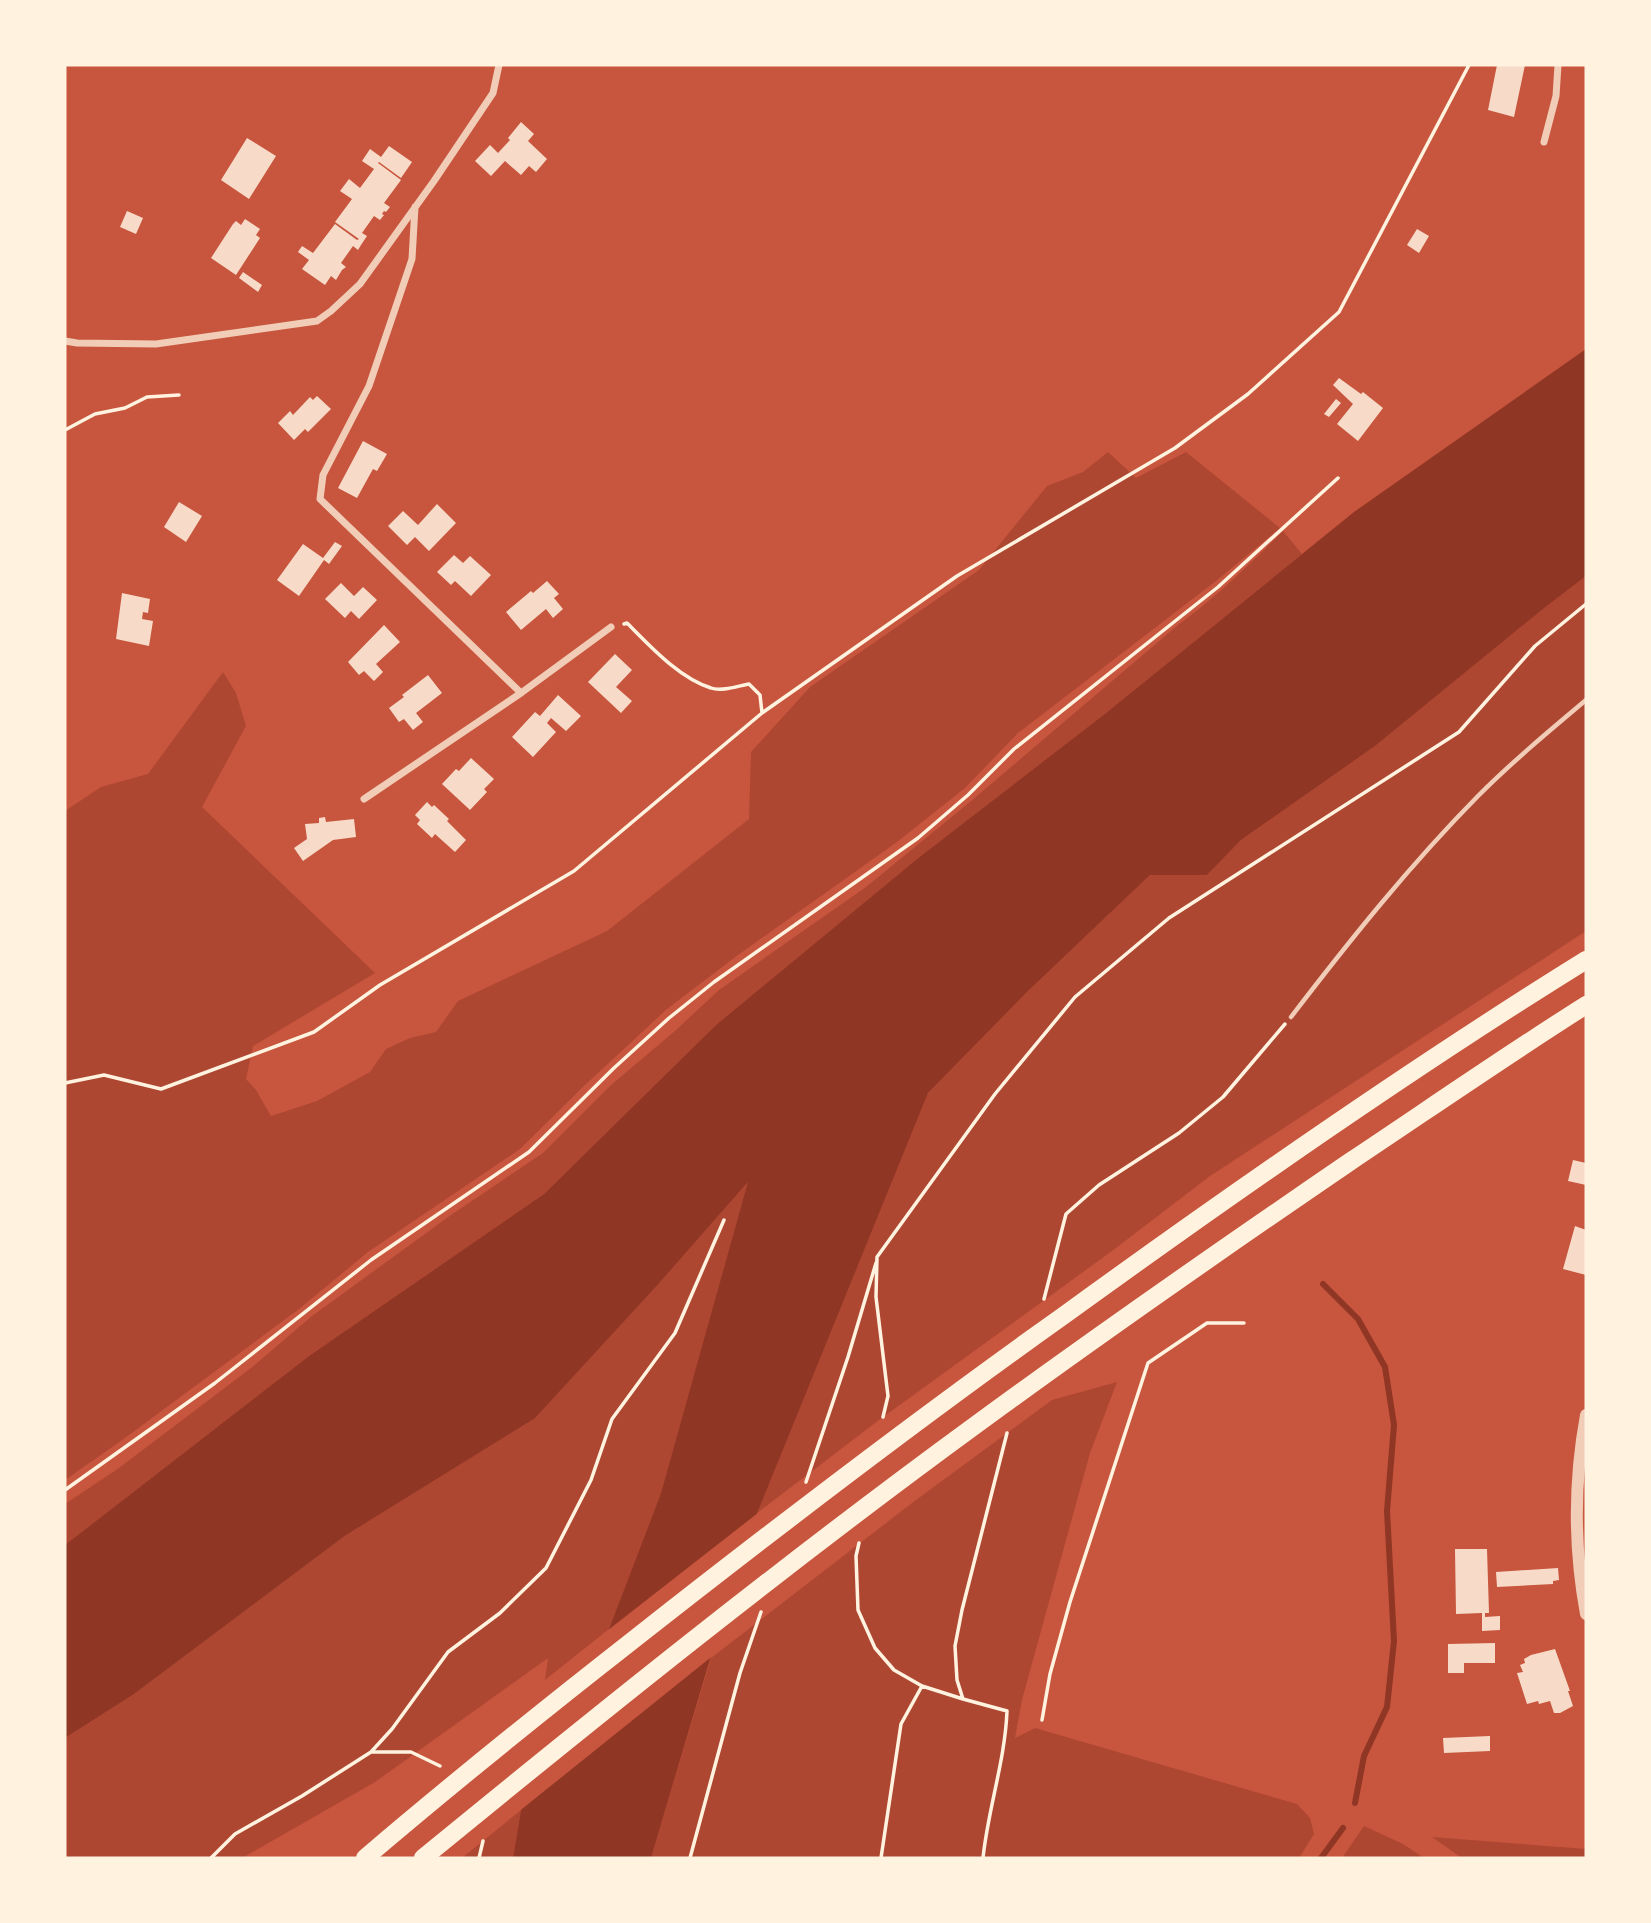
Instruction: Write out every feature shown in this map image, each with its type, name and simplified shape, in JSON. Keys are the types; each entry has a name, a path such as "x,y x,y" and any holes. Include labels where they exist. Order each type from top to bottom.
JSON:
{"highway":[{"path":"370,1854 751,1547 943,1402 1279,1162 1471,1033 1586,960"},
{"path":"423,1858 772,1578 975,1425 1182,1276 1520,1046 1586,1005"}],"street":[{"path":"65,341 156,344 317,321 360,284 415,207 493,93 499,65"},
{"path":"1544,142 1556,96 1558,65"},
{"path":"415,207 412,259 369,386 323,474 320,499 521,694"},
{"path":"364,799 521,694 611,627"},
{"path":"1586,1415 1577,1498 1579,1571 1586,1614"}],"lane":[{"path":"1291,1017 1363,925 1479,796 1586,700"}],"path":[{"path":"65,1083 104,1075 161,1089 314,1032 380,985 574,872 762,713 957,576 1175,447 1248,394 1339,313 1469,65"},
{"path":"65,430 95,414 125,408 147,397 179,395"},
{"path":"65,1490 215,1383 371,1260 529,1152 669,1018 714,982 918,838 968,795 1014,749 1218,587 1338,478"},
{"path":"883,1417 888,1396 876,1297 877,1257 995,1094 1075,997 1169,918 1458,732 1535,646 1586,604"},
{"path":"611,627 627,623 682,674 713,690 749,684 760,695 762,713"},
{"path":"1044,1299 1066,1214 1099,1185 1179,1133 1223,1097 1291,1017"},
{"path":"211,1858 235,1834 371,1752 392,1730 448,1652 500,1613 546,1568 592,1480 612,1419 675,1333 724,1220"},
{"path":"1042,1720 1050,1674 1070,1602 1148,1363 1208,1323 1244,1323"},
{"path":"963,1699 957,1680 956,1646 962,1610 1007,1433"},
{"path":"859,1543 856,1556 858,1610 874,1648 894,1670 922,1686 1007,1711 1006,1736 983,1858"},
{"path":"881,1858 901,1724 922,1686"},
{"path":"371,1752 411,1752 440,1766"},
{"path":"479,1858 483,1841"}],"shaded area":[{"path":"1586,349 1586,576 1375,746 1241,840 1207,875 1150,875 1027,992 928,1093 743,1548 651,1858 513,1858 521,1810 609,1629 661,1493 748,1182 535,1418 346,1535 134,1694 65,1738 65,1545 309,1356 544,1194 716,1025 917,859 1106,713 1354,512"},
{"path":"1108,452 1136,478 1186,452 1280,528 1216,581 1018,733 965,788 897,842 667,1009 520,1149 368,1252 299,1309 65,1480 65,811 101,787 148,774 223,672 236,693 246,726 202,807 375,973 253,1046 246,1079 256,1090 271,1116 317,1101 370,1072 386,1049 410,1038 436,1032 458,1001 607,931 749,819 751,752 810,687 979,570 1047,486 1083,472"},
{"path":"1283,531 1302,554 1106,713 917,859 716,1025 544,1194 309,1356 65,1545 65,1504 119,1468 251,1368 312,1316 451,1215 543,1153 610,1086 719,990 866,887 1206,603"},
{"path":"1586,576 1586,931 1210,1176 757,1513 928,1093 1027,992 1150,875 1207,875 1241,840 1375,746"},
{"path":"749,1181 661,1493 609,1629 545,1680 548,1658 375,1782 242,1858 65,1858 65,1738 134,1694 346,1535 661,1281"},
{"path":"1117,1382 1090,1453 1022,1700 1015,1738 1035,1728 1297,1804 1310,1818 1314,1834 1299,1858 651,1858 711,1658 912,1503 1052,1400"},
{"path":"521,1810 513,1858 462,1858"},
{"path":"1364,1826 1403,1844 1424,1858 1342,1858"},
{"path":"1432,1837 1586,1849 1586,1858 1462,1858"}],"pier":[{"path":"763,1509 746,1549 715,1654 517,1813 603,1634"}],"building":[{"path":"1497,65 1525,65 1514,117 1488,110"},
{"path":"521,122 534,134 528,141 547,159 536,172 529,166 521,175 505,161 491,176 475,161 490,145 498,153"},
{"path":"247,138 276,156 249,199 221,180"},
{"path":"389,146 412,162 401,178 378,163 401,180 384,203 390,207 384,211 380,220 374,216 362,233 367,236 358,250 353,246 341,263 346,267 336,280 331,276 325,285 302,269 309,260 298,252 302,246 313,253 335,224 359,239 335,222 352,199 340,191 349,179 360,188 374,169 362,161 370,149 381,157"},
{"path":"127,211 143,218 136,234 120,227"},
{"path":"245,219 260,229 256,235 260,238 236,275 211,258 233,224 236,221 241,225"},
{"path":"1417,229 1429,236 1419,253 1407,245"},
{"path":"243,272 262,285 258,292 239,278"},
{"path":"1339,378 1383,408 1358,441 1337,424 1353,404 1333,385"},
{"path":"317,396 331,409 308,432 305,429 294,440 278,423 290,411 293,415 310,397 313,400"},
{"path":"1336,399 1341,403 1329,417 1324,414"},
{"path":"363,441 387,454 377,471 373,469 357,498 338,488"},
{"path":"179,502 202,516 186,542 164,527"},
{"path":"437,504 456,523 429,551 415,537 407,545 388,526 403,511 418,525"},
{"path":"335,542 342,546 329,564 324,560 299,596 277,580 303,544 323,558"},
{"path":"454,555 463,563 470,556 491,575 471,596 455,581 451,585 437,572"},
{"path":"547,581 559,594 554,598 563,609 553,618 546,609 521,630 506,612"},
{"path":"341,583 354,596 363,587 377,600 359,619 351,611 345,618 325,599"},
{"path":"122,593 150,599 148,613 143,612 142,619 153,621 149,646 116,639"},
{"path":"384,625 400,642 376,664 383,672 374,681 364,671 359,675 348,662"},
{"path":"615,654 632,670 616,687 632,701 621,713 588,682"},
{"path":"428,675 442,693 416,713 423,722 413,730 404,719 399,722 389,708"},
{"path":"558,695 581,716 566,731 551,718 547,723 556,732 533,757 512,737 535,712 540,716"},
{"path":"471,758 494,779 484,789 487,792 470,810 442,784"},
{"path":"427,802 449,819 447,821 466,840 455,852 435,834 432,838 417,824 420,820 415,815"},
{"path":"325,817 326,822 354,819 356,837 333,840 303,861 294,848 307,839 305,824 319,823 319,818"},
{"path":"1573,1160 1586,1163 1586,1185 1568,1181"},
{"path":"1575,1226 1586,1230 1586,1275 1563,1269"},
{"path":"1455,1549 1487,1549 1489,1613 1485,1613 1485,1617 1500,1616 1500,1630 1482,1631 1482,1613 1456,1614"},
{"path":"1558,1568 1559,1580 1553,1581 1553,1584 1497,1587 1496,1572"},
{"path":"1495,1643 1495,1663 1464,1663 1464,1673 1448,1673 1448,1644"},
{"path":"1555,1649 1573,1706 1560,1713 1554,1713 1550,1701 1527,1704 1517,1673 1523,1672 1520,1665 1525,1663 1524,1659"},
{"path":"1490,1736 1490,1751 1444,1753 1443,1738"}],"waterway":[{"path":"1323,1284 1358,1319 1385,1367 1394,1425 1387,1511 1394,1641 1387,1707 1364,1756 1355,1803"},
{"path":"1321,1858 1343,1828"}]}
